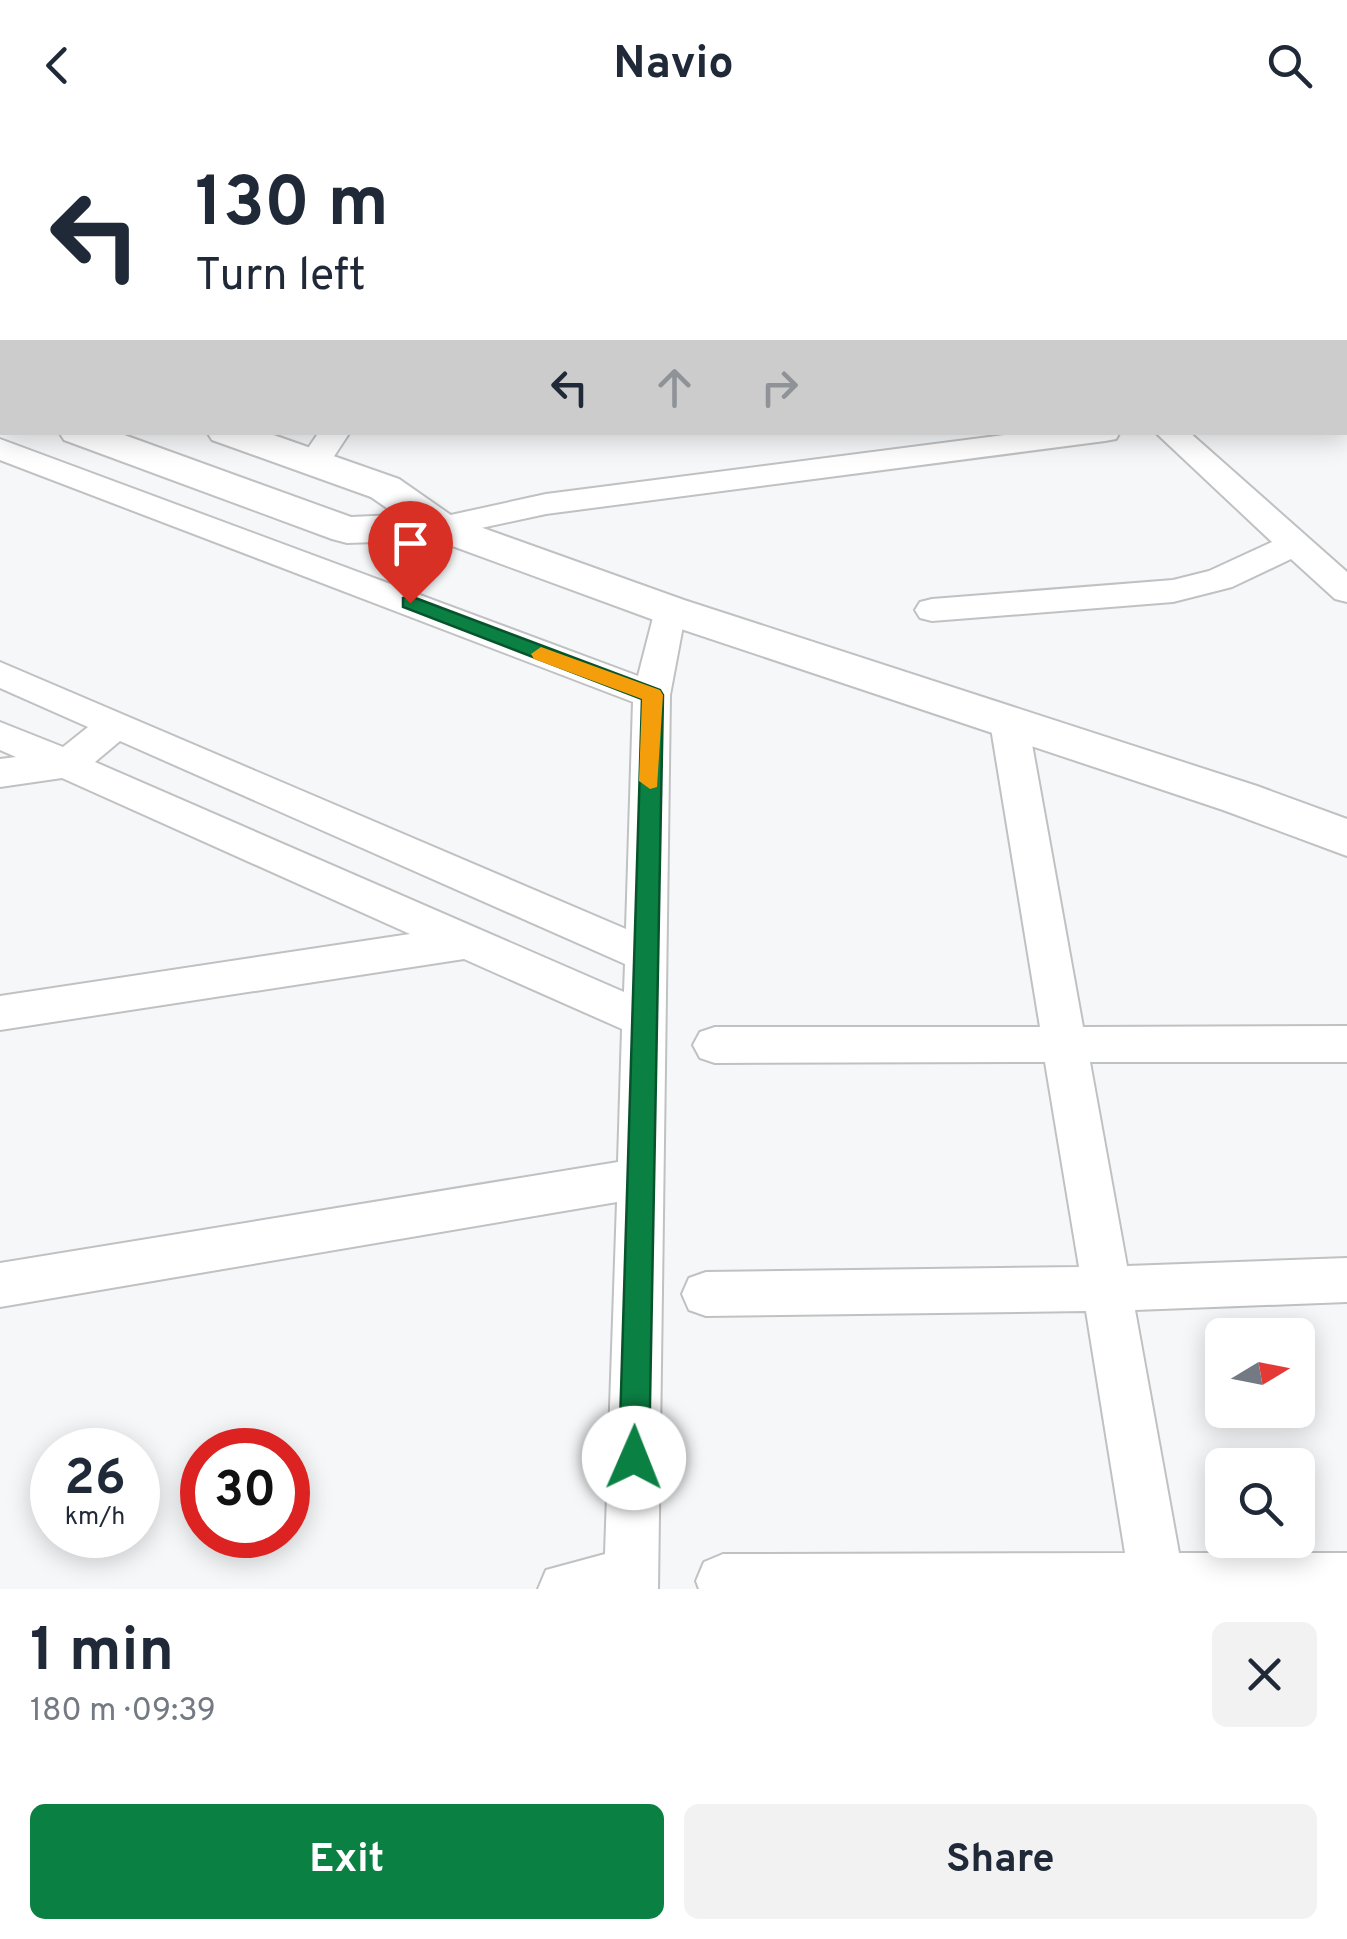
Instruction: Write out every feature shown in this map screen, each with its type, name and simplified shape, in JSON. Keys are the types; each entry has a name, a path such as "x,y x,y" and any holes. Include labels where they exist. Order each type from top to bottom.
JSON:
{"street":[{"path":"86,435 347,530 440,528 546,504 1082,435"},
{"path":"244,435 324,448 440,528 669,610 1240,798 1347,838"},
{"path":"1173,435 1347,591"},
{"path":"0,449 652,695"},
{"path":"932,610 1172,591 1220,580 1296,544"},
{"path":"565,1589 631,1583 652,695 669,610"},
{"path":"0,674 645,955"},
{"path":"1009,722 1158,1584"},
{"path":"0,773 67,764 117,724"},
{"path":"0,734 644,1020"},
{"path":"0,1013 467,942"},
{"path":"715,1045 1347,1044"},
{"path":"0,1285 640,1178"},
{"path":"706,1294 1106,1289 1347,1280"},
{"path":"723,1581 1158,1584 1347,1580"}],"slow traffic":[{"path":"541,654 652,695 650,781"}],"route":[{"path":"410,603 652,695 634,1458"}]}
